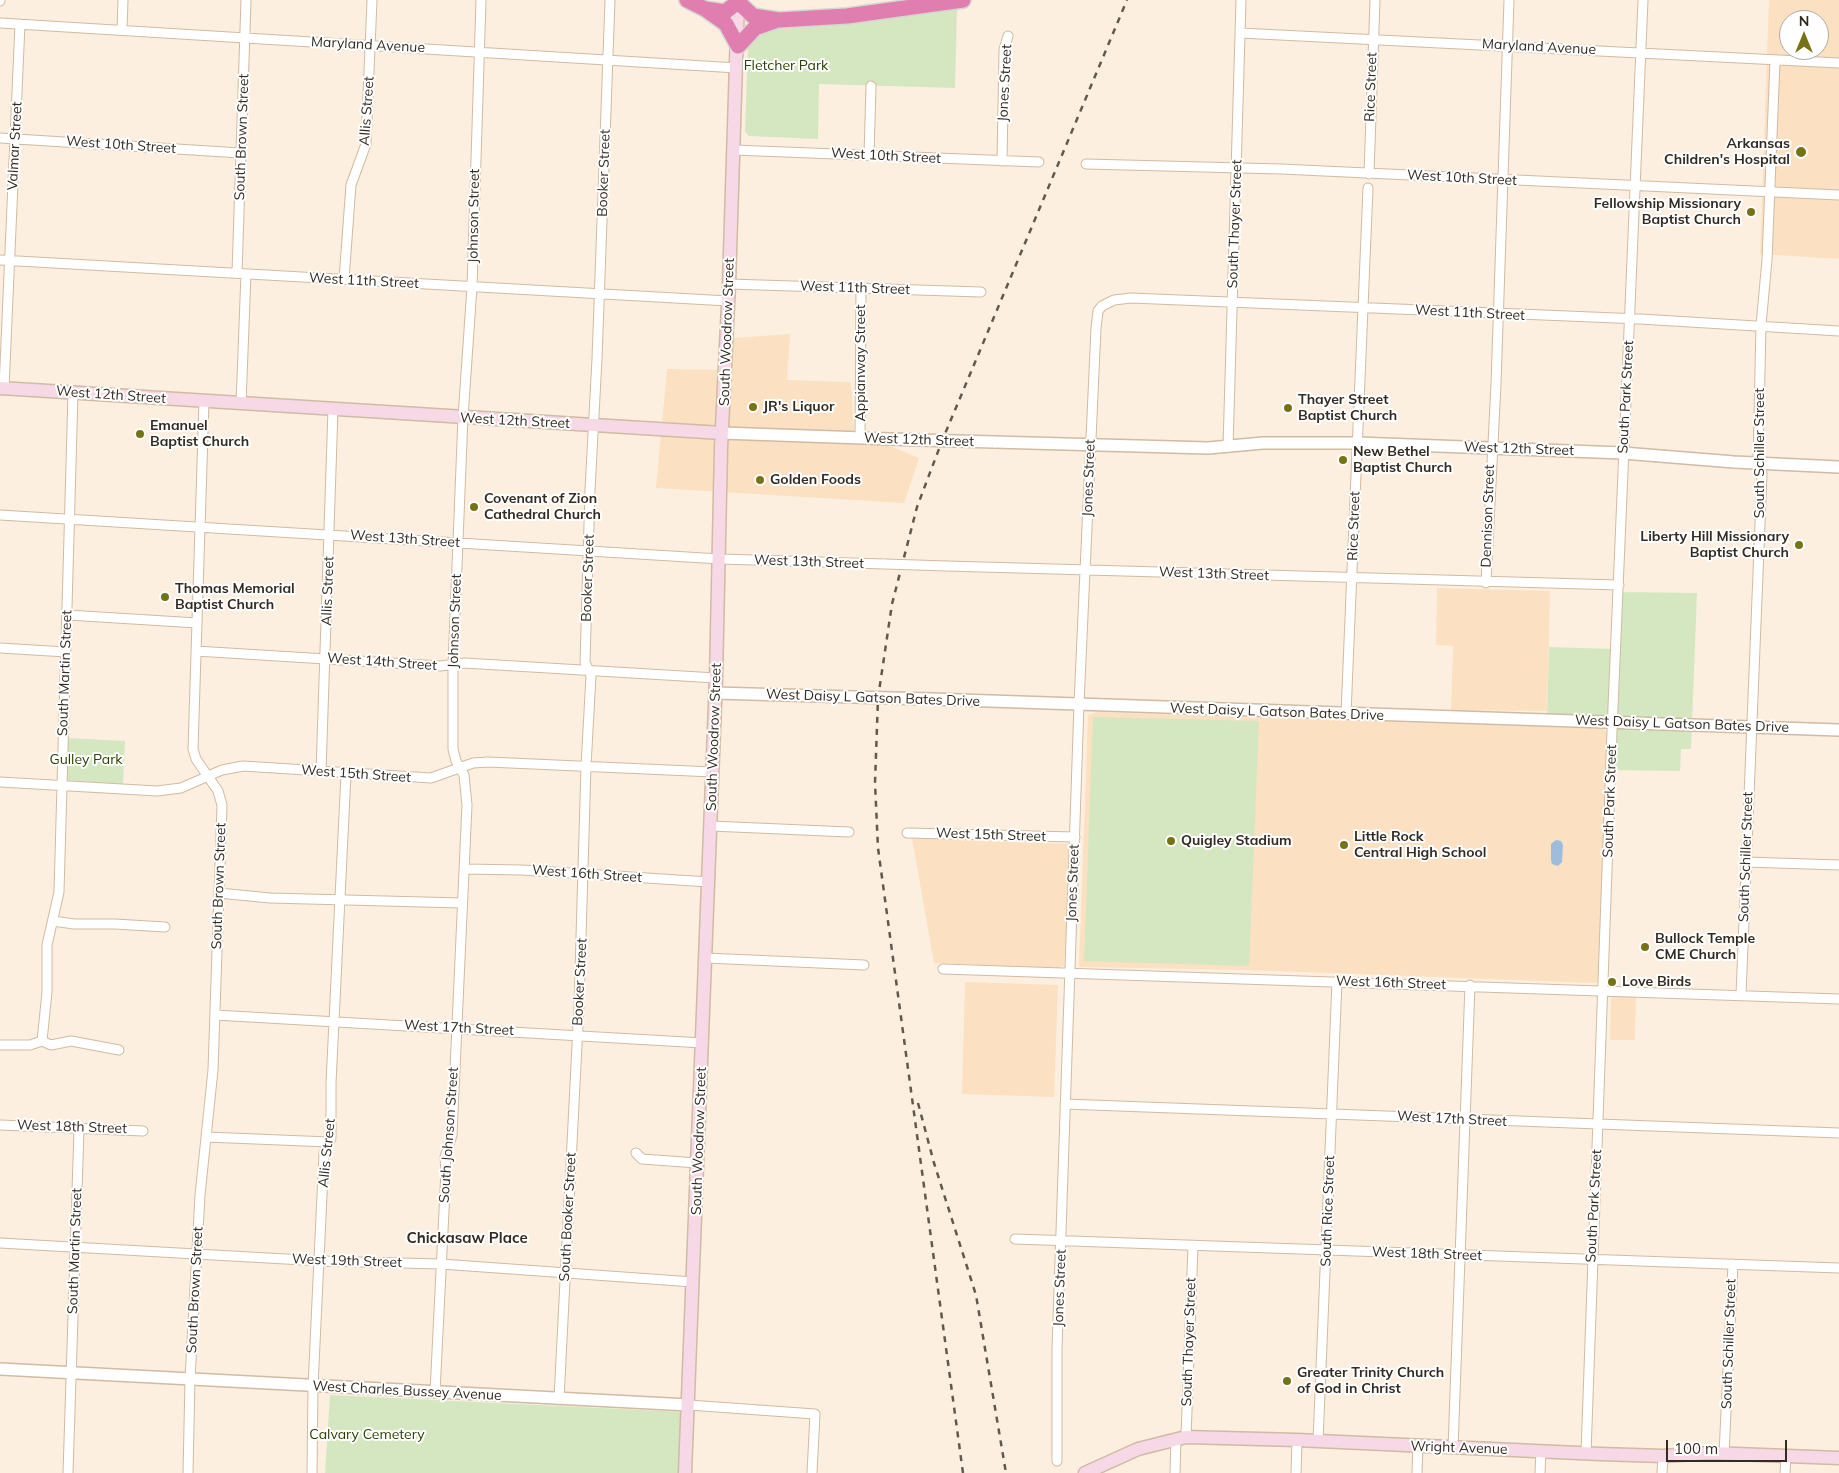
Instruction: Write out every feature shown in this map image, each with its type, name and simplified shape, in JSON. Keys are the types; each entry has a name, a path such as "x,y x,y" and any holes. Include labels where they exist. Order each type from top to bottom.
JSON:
{"highway":[{"path":"687,0 705,9 726,24 738,46 755,28 779,20"},
{"path":"705,9 725,12 738,1 753,16 779,20 847,16 964,0"}],"main road":[{"name":"South Woodrow Street","path":"685,1473 716,693 722,433 738,46 738,1"},
{"name":"West 12th Street","path":"2,388 722,433"},
{"name":"Wright Avenue","path":"1085,1473 1138,1448 1181,1438 1296,1440 1663,1456 1724,1454 1839,1458"}],"street":[{"path":"122,30 123,0"},
{"name":"South Brown Street","path":"241,404 241,153 246,0"},
{"name":"Allis Street","path":"344,280 351,185 366,144 372,0"},
{"name":"Johnson Street","path":"456,1028 467,805 466,785 453,749 453,665 463,418 472,287 481,0"},
{"name":"Booker Street","path":"577,1035 591,676 585,662 592,425 600,294 610,0"},
{"name":"South Thayer Street","path":"1228,447 1241,0"},
{"name":"Rice Street","path":"1369,174 1375,0"},
{"name":"Dennison Street","path":"1486,583 1509,0"},
{"name":"South Park Street","path":"1586,1453 1623,453 1644,0"},
{"name":"Maryland Avenue","path":"0,23 737,68"},
{"name":"Valmar Street","path":"2,388 10,261 20,24"},
{"name":"Maryland Avenue","path":"1240,33 1839,63"},
{"name":"Jones Street","path":"1002,160 1004,50 1008,36"},
{"name":"South Schiller Street","path":"1742,995 1762,474 1758,463 1761,325 1767,260 1775,61"},
{"path":"869,155 871,86"},
{"name":"West 10th Street","path":"0,138 241,153"},
{"name":"West 10th Street","path":"734,150 1039,162"},
{"name":"West 10th Street","path":"1086,164 1236,168 1839,195"},
{"name":"Rice Street","path":"1346,714 1365,307 1368,188"},
{"name":"West 11th Street","path":"0,260 728,301"},
{"name":"West 11th Street","path":"729,284 981,292"},
{"name":"Appianway Street","path":"860,438 861,288"},
{"name":"West 11th Street","path":"1102,306 1114,300 1131,298 1761,325 1839,331"},
{"name":"Jones Street","path":"1057,1462 1056,1382 1079,704 1096,328 1098,312 1102,306"},
{"name":"South Martin Street","path":"42,1041 47,992 48,945 59,892 73,393"},
{"name":"South Brown Street","path":"188,1473 190,1379 200,1196 211,1102 222,805 218,791 196,759 192,749 204,401"},
{"name":"Allis Street","path":"321,772 333,409"},
{"name":"West 12th Street","path":"722,433 1090,445 1228,447 1287,442 1358,443 1623,453 1839,467"},
{"name":"West 13th Street","path":"0,514 720,559 1486,583 1619,585"},
{"path":"68,615 197,623"},
{"path":"0,648 66,652"},
{"name":"West 14th Street","path":"196,651 440,666 464,662 716,678"},
{"name":"West Daisy L Gatson Bates Drive","path":"716,693 1839,730"},
{"name":"West 15th Street","path":"0,782 169,790 181,788 222,770 243,766 431,778 473,763 488,762 713,772"},
{"name":"Allis Street","path":"312,1473 313,1386 321,1261 324,1153 329,1142 346,774"},
{"path":"711,826 849,832"},
{"name":"West 15th Street","path":"907,832 1075,837"},
{"path":"1746,862 1839,865"},
{"name":"West 16th Street","path":"464,869 709,882"},
{"path":"219,893 270,898 341,898 462,903"},
{"path":"53,921 74,924 166,927"},
{"path":"706,958 864,966"},
{"name":"West 16th Street","path":"944,969 1602,990 1839,1000"},
{"name":"South Rice Street","path":"1318,1442 1337,981"},
{"path":"1453,1448 1470,986"},
{"name":"West 17th Street","path":"215,1015 703,1042"},
{"name":"South Johnson Street","path":"436,1392 445,1157 452,1135 456,1028"},
{"name":"South Booker Street","path":"559,1399 577,1035"},
{"path":"0,1045 30,1045 42,1041 51,1044 80,1041 119,1050"},
{"name":"West 17th Street","path":"1065,1104 1839,1133"},
{"name":"West 18th Street","path":"0,1125 143,1131"},
{"name":"South Martin Street","path":"68,1473 79,1129"},
{"path":"206,1137 329,1142"},
{"path":"636,1153 642,1160 697,1163"},
{"name":"West 18th Street","path":"1015,1239 1839,1268"},
{"name":"West 19th Street","path":"0,1243 321,1261 441,1264 693,1282"},
{"name":"South Thayer Street","path":"1175,1473 1181,1438 1193,1246"},
{"name":"South Schiller Street","path":"1724,1454 1733,1264"},
{"name":"West Charles Bussey Avenue","path":"0,1370 689,1405 815,1414 812,1473"},
{"path":"1296,1440 1296,1473"},
{"path":"1417,1473 1418,1446"},
{"path":"1540,1473 1541,1451"},
{"path":"1662,1473 1663,1456"},
{"path":"1786,1456 1786,1473"}],"shaded area":[{"name":"Arkansas Children's Hospital","path":"1769,0 1839,0 1839,259 1760,254"},
{"path":"790,334 787,380 851,382 854,431 919,458 904,503 656,488 667,369 731,370 733,338"},
{"path":"1437,588 1550,591 1547,711 1451,710 1453,646 1436,645"},
{"name":"Little Rock Central High School","path":"1098,712 1545,727 1547,720 1549,727 1603,729 1607,732 1607,744 1598,982 1248,970 1079,967 1088,715"},
{"path":"912,838 1068,844 1068,909 1064,966 1058,968 934,963"},
{"path":"965,982 1058,985 1054,1097 962,1094"},
{"path":"1613,996 1636,997 1635,1040 1610,1040 1611,999"}],"green space":[{"name":"Fletcher Park","path":"957,8 955,88 819,84 818,139 749,136 745,132 748,44 765,30 811,27"},
{"path":"1619,592 1697,593 1691,749 1681,749 1680,771 1611,770 1612,722 1547,720 1549,647 1616,649"},
{"name":"Quigley Stadium","path":"1093,717 1259,721 1249,966 1084,961"},
{"name":"Gulley Park","path":"66,738 125,741 123,784 65,780"},
{"name":"Calvary Cemetery","path":"330,1395 684,1412 679,1473 325,1473"}],"water":[{"path":"1556,840 1561,841 1563,845 1562,862 1558,866 1552,864 1551,860 1551,844"}],"railway":[{"path":"963,1473 878,848 875,783 878,698 892,604 917,507 942,441 1127,0"},
{"path":"918,1103 934,1163 976,1295 1006,1473"}],"place":[{"name":"Arkansas Children's Hospital","path":"1801,152"},
{"name":"Fellowship Missionary Baptist Church","path":"1751,212"},
{"name":"JR's Liquor","path":"753,407"},
{"name":"Thayer Street Baptist Church","path":"1288,408"},
{"name":"Emanuel Baptist Church","path":"140,434"},
{"name":"New Bethel Baptist Church","path":"1343,460"},
{"name":"Golden Foods","path":"760,480"},
{"name":"Covenant of Zion Cathedral Church","path":"474,507"},
{"name":"Liberty Hill Missionary Baptist Church","path":"1799,545"},
{"name":"Thomas Memorial Baptist Church","path":"165,597"},
{"name":"Quigley Stadium","path":"1171,841"},
{"name":"Little Rock Central High School","path":"1344,845"},
{"name":"Bullock Temple CME Church","path":"1645,947"},
{"name":"Love Birds","path":"1612,982"},
{"name":"Greater Trinity Church of God in Christ","path":"1287,1381"}],"district":[{"name":"Chickasaw Place","path":"467,1238"}]}
